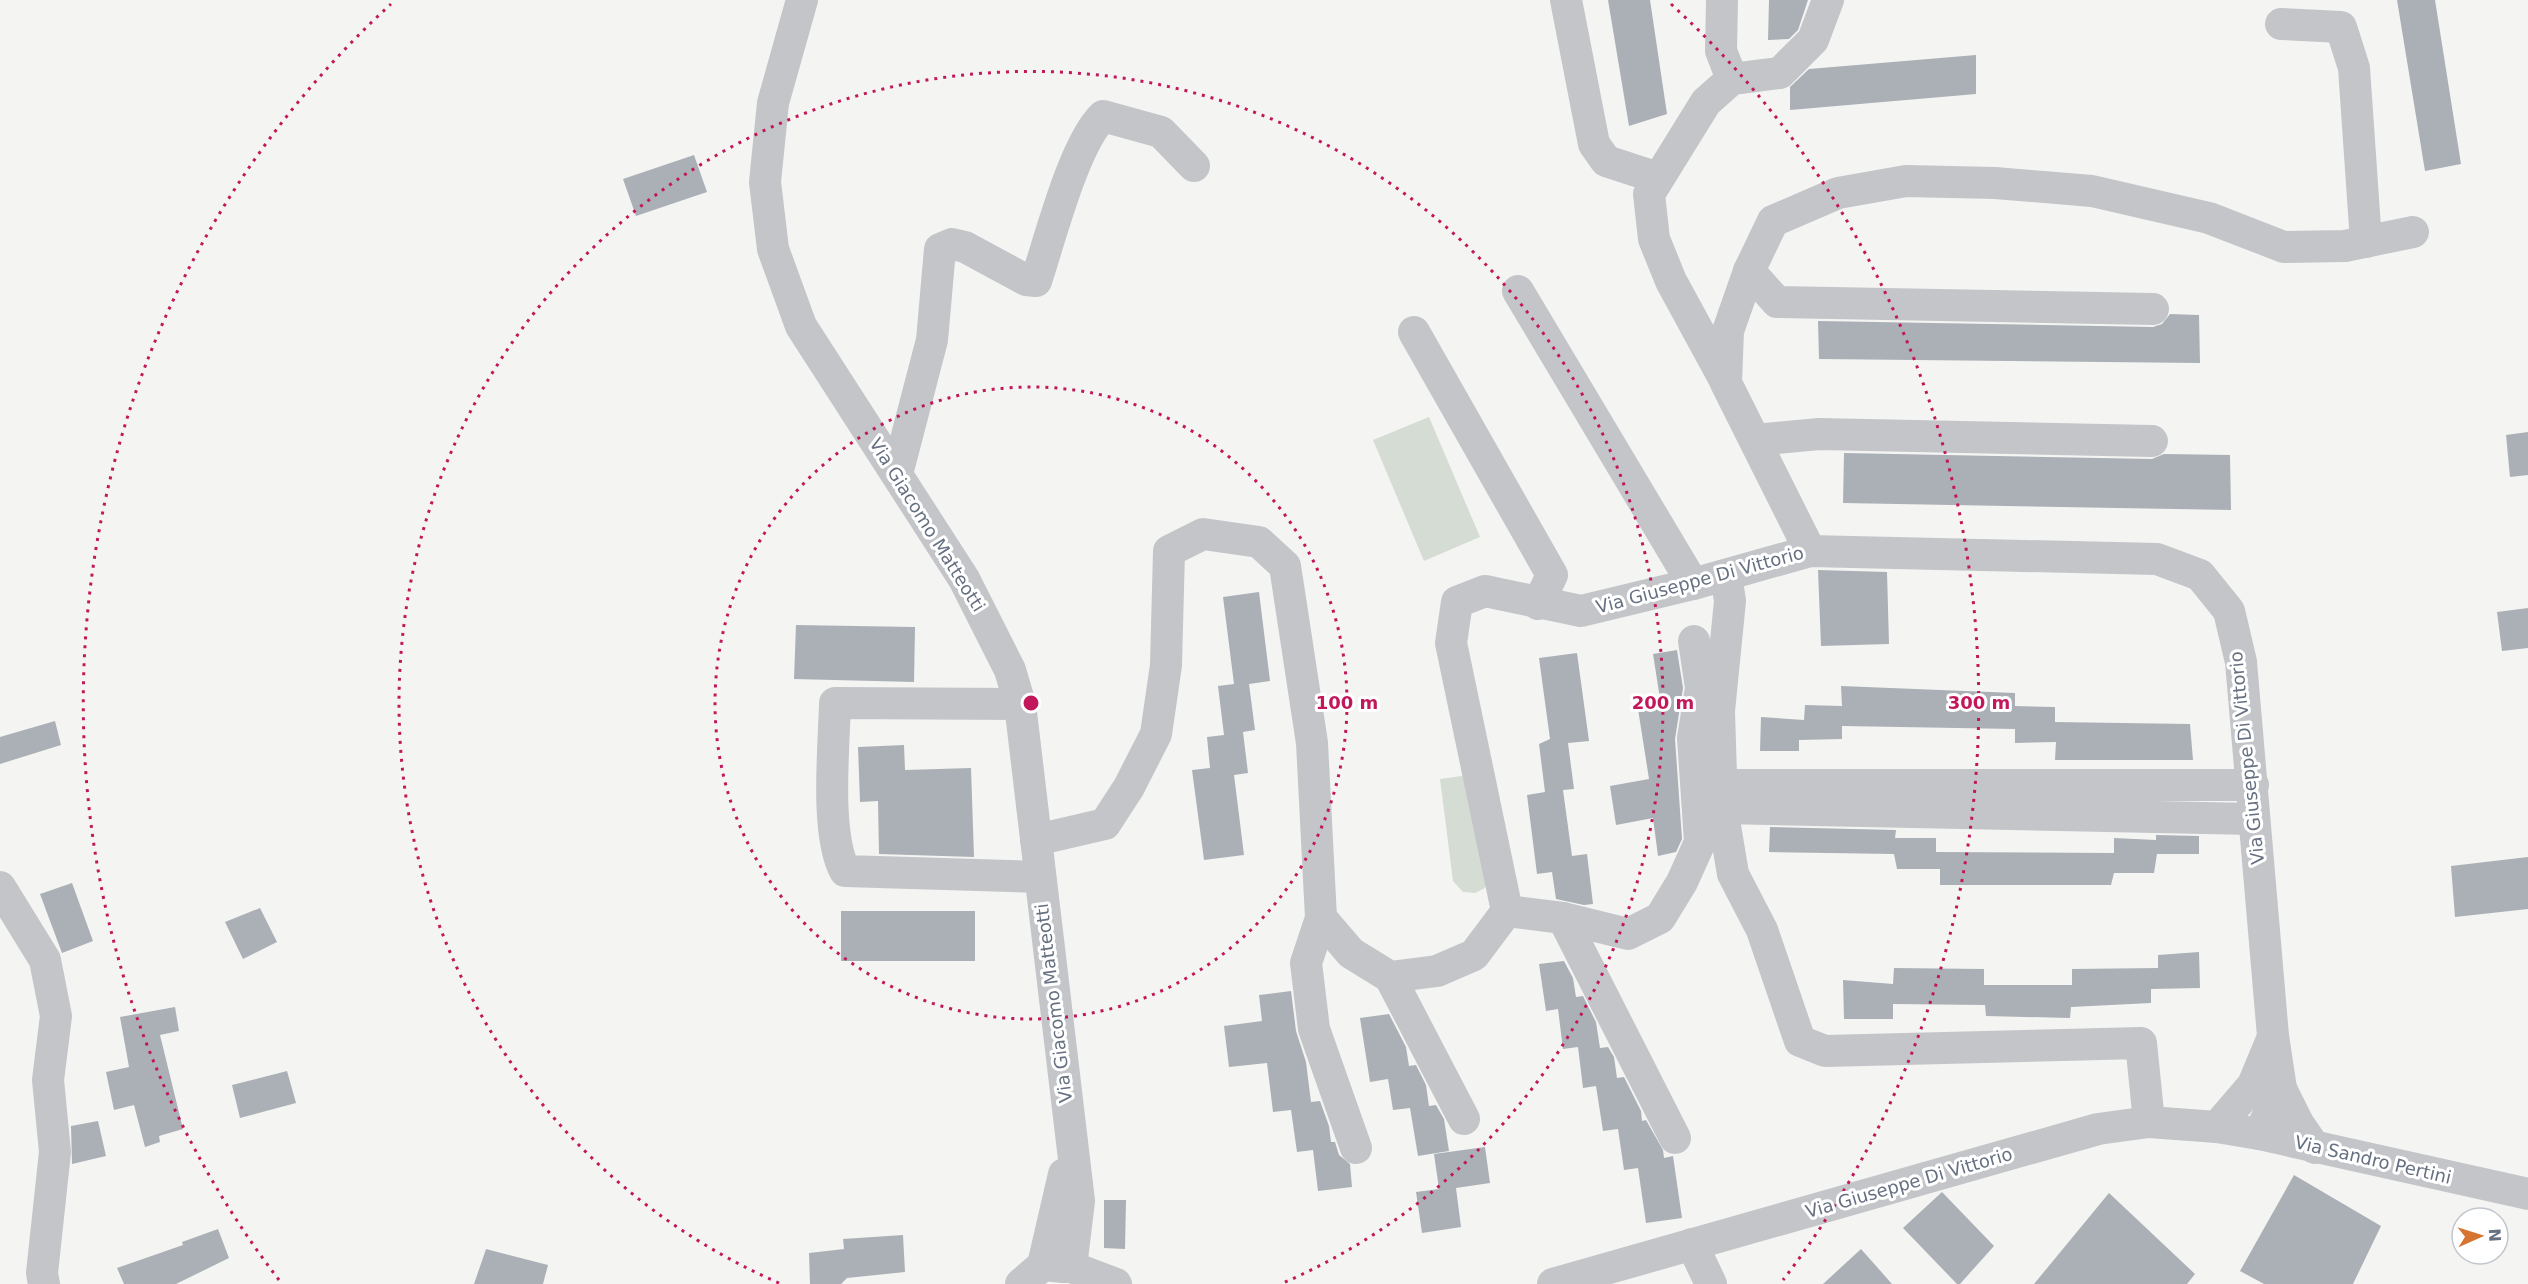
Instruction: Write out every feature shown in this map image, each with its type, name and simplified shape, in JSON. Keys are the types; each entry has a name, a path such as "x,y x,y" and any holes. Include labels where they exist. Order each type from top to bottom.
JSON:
{"street":[{"name":"Via Giacomo Matteotti","path":"802,0 773,104 765,182 773,249 801,326 964,579 1010,670 1020,704 1070,1141 1079,1201 1051,1275"},
{"path":"1566,0 1594,144 1606,161 1658,178"},
{"path":"1722,0 1721,51 1731,79"},
{"path":"1810,551 1726,383 1671,281 1654,239 1649,194 1706,102 1731,79 1780,73 1813,40 1828,0"},
{"path":"2281,24 2341,27 2354,68 2366,242"},
{"path":"897,474 932,340 940,249 952,244 965,248 1026,280 1036,281 1067,188 1093,126 1103,116 1161,132 1194,166"},
{"path":"1726,383 1728,331 1749,271 1773,221 1838,193 1906,180 1995,183 2092,191 2209,218 2284,247 2345,246 2413,232"},
{"path":"1749,271 1777,302 2153,309"},
{"path":"1518,291 1693,584"},
{"path":"1414,332 1552,575 1538,604"},
{"path":"1755,440 1819,434 2152,441"},
{"path":"1036,840 1105,824 1129,787 1156,734 1166,665 1169,551 1203,534 1259,542 1286,566 1312,743 1321,918 1306,963 1314,1029 1356,1148"},
{"name":"Via Giuseppe Di Vittorio","path":"1507,911 1451,643 1457,602 1485,591 1538,604 1581,611 1693,584 1810,551 2157,559 2200,575 2229,611 2241,662 2253,785 2253,819 2273,1036 2267,1087 2298,1123 2315,1148"},
{"path":"1726,575 1730,601 1719,711 1721,796 1734,874 1762,930 1800,1041 1825,1051 2140,1043 2149,1122"},
{"path":"1390,977 1437,971 1474,955 1507,911 1563,918 1628,934 1660,918 1682,882 1700,842 1693,738 1701,688 1694,641"},
{"path":"1020,704 835,703 833,795 838,857 845,871 1040,877"},
{"path":"1721,796 2253,785"},
{"path":"1721,796 2253,819"},
{"path":"0,886 45,960 56,1016 48,1080 55,1152 42,1273 44,1284"},
{"path":"1321,918 1351,953 1390,977 1464,1119"},
{"path":"1563,918 1675,1138"},
{"path":"2217,1127 2267,1087"},
{"path":"2259,1134 2267,1087"},
{"name":"Via Giuseppe Di Vittorio","path":"1552,1284 2098,1130 2149,1122 2217,1127"},
{"name":"Via Sandro Pertini","path":"2217,1127 2259,1134 2528,1194"},
{"path":"1692,1244 1711,1284"},
{"path":"1051,1275 1110,1283"}],"shaded area":[{"path":"1429,417 1480,537 1424,561 1373,440"},
{"path":"1476,774 1489,875 1485,888 1475,893 1463,892 1453,881 1440,779"}],"building":[{"path":"1608,0 1650,0 1667,114 1629,126"},
{"path":"1769,0 1808,0 1798,30 1789,39 1768,40"},
{"path":"2397,0 2435,0 2461,164 2425,171"},
{"path":"1976,55 1976,94 1790,110 1790,87 1809,69"},
{"path":"694,155 707,192 636,216 623,179"},
{"path":"2170,314 2199,315 2200,363 1819,359 1818,321 2153,327 2162,324"},
{"path":"2528,432 2528,475 2510,477 2506,435"},
{"path":"1844,453 2152,459 2164,454 2230,455 2231,510 1843,503"},
{"path":"1818,570 1887,572 1889,644 1821,646"},
{"path":"1259,592 1270,681 1249,684 1255,730 1243,732 1248,773 1234,775 1244,855 1204,860 1192,770 1210,768 1207,737 1224,735 1218,686 1234,684 1223,597"},
{"path":"2528,608 2528,648 2502,651 2497,612"},
{"path":"796,625 915,627 914,682 794,679"},
{"path":"1677,650 1683,688 1675,739 1682,839 1676,852 1658,856 1653,818 1616,825 1610,786 1649,779 1638,709 1661,705 1653,654"},
{"path":"1577,653 1589,741 1568,743 1574,789 1563,790 1572,856 1587,854 1593,904 1584,905 1556,899 1552,872 1537,874 1527,795 1545,792 1539,744 1550,739 1539,658"},
{"path":"1841,686 2015,693 2015,706 2055,707 2055,722 2190,724 2193,760 2055,760 2056,742 2015,743 2015,729 1842,726 1842,739 1799,740 1799,751 1760,751 1761,717 1804,720 1805,705 1842,706"},
{"path":"55,721 61,745 0,764 0,737"},
{"path":"904,745 905,770 971,768 974,857 879,854 878,801 860,802 858,747"},
{"path":"1770,827 1896,830 1895,838 1936,838 1936,852 2114,853 2114,838 2156,840 2156,835 2199,836 2199,854 2157,854 2154,873 2114,873 2111,885 1940,885 1940,869 1897,869 1894,854 1769,852"},
{"path":"2528,857 2528,909 2455,917 2451,866"},
{"path":"72,883 93,941 62,953 40,894"},
{"path":"260,908 277,942 243,959 225,922"},
{"path":"841,911 975,911 975,961 841,961"},
{"path":"2199,952 2200,988 2151,989 2151,1003 2071,1007 2070,1018 1986,1016 1985,1005 1893,1004 1893,1019 1844,1019 1843,980 1893,984 1894,968 1984,969 1984,985 2072,985 2072,969 2158,968 2158,955"},
{"path":"1564,961 1573,978 1576,997 1583,996 1596,1022 1600,1048 1608,1047 1614,1057 1617,1078 1624,1077 1641,1111 1642,1121 1646,1120 1663,1150 1664,1158 1673,1156 1682,1218 1646,1223 1638,1168 1624,1170 1618,1129 1603,1131 1596,1086 1583,1088 1578,1047 1563,1049 1558,1009 1546,1011 1539,964"},
{"path":"1291,991 1296,1031 1306,1062 1311,1102 1320,1101 1329,1126 1331,1142 1335,1142 1339,1155 1350,1164 1352,1187 1318,1191 1313,1150 1297,1152 1291,1110 1273,1112 1267,1063 1229,1067 1224,1026 1262,1021 1259,995"},
{"path":"175,1007 179,1031 160,1035 183,1129 159,1136 160,1142 145,1147 134,1105 114,1110 106,1072 129,1067 120,1017"},
{"path":"1389,1014 1406,1047 1409,1066 1416,1065 1426,1085 1429,1106 1436,1105 1444,1119 1449,1151 1418,1156 1410,1108 1393,1110 1388,1079 1370,1082 1360,1018"},
{"path":"287,1071 296,1103 240,1118 232,1085"},
{"path":"98,1121 106,1156 72,1164 71,1126"},
{"path":"1485,1147 1490,1183 1456,1188 1461,1227 1422,1233 1416,1192 1439,1189 1434,1154"},
{"path":"2294,1175 2381,1226 2353,1284 2264,1284 2240,1271"},
{"path":"1942,1192 1994,1246 1960,1284 1957,1284 1903,1228"},
{"path":"2109,1193 2195,1274 2187,1284 2034,1284"},
{"path":"1104,1200 1126,1200 1125,1249 1104,1248"},
{"path":"218,1229 229,1258 176,1284 124,1284 117,1268 183,1245 182,1242"},
{"path":"903,1235 905,1272 847,1278 841,1284 810,1284 809,1253 844,1249 843,1239"},
{"path":"486,1249 548,1265 543,1284 474,1284"},
{"path":"1861,1249 1892,1284 1823,1284"}]}
